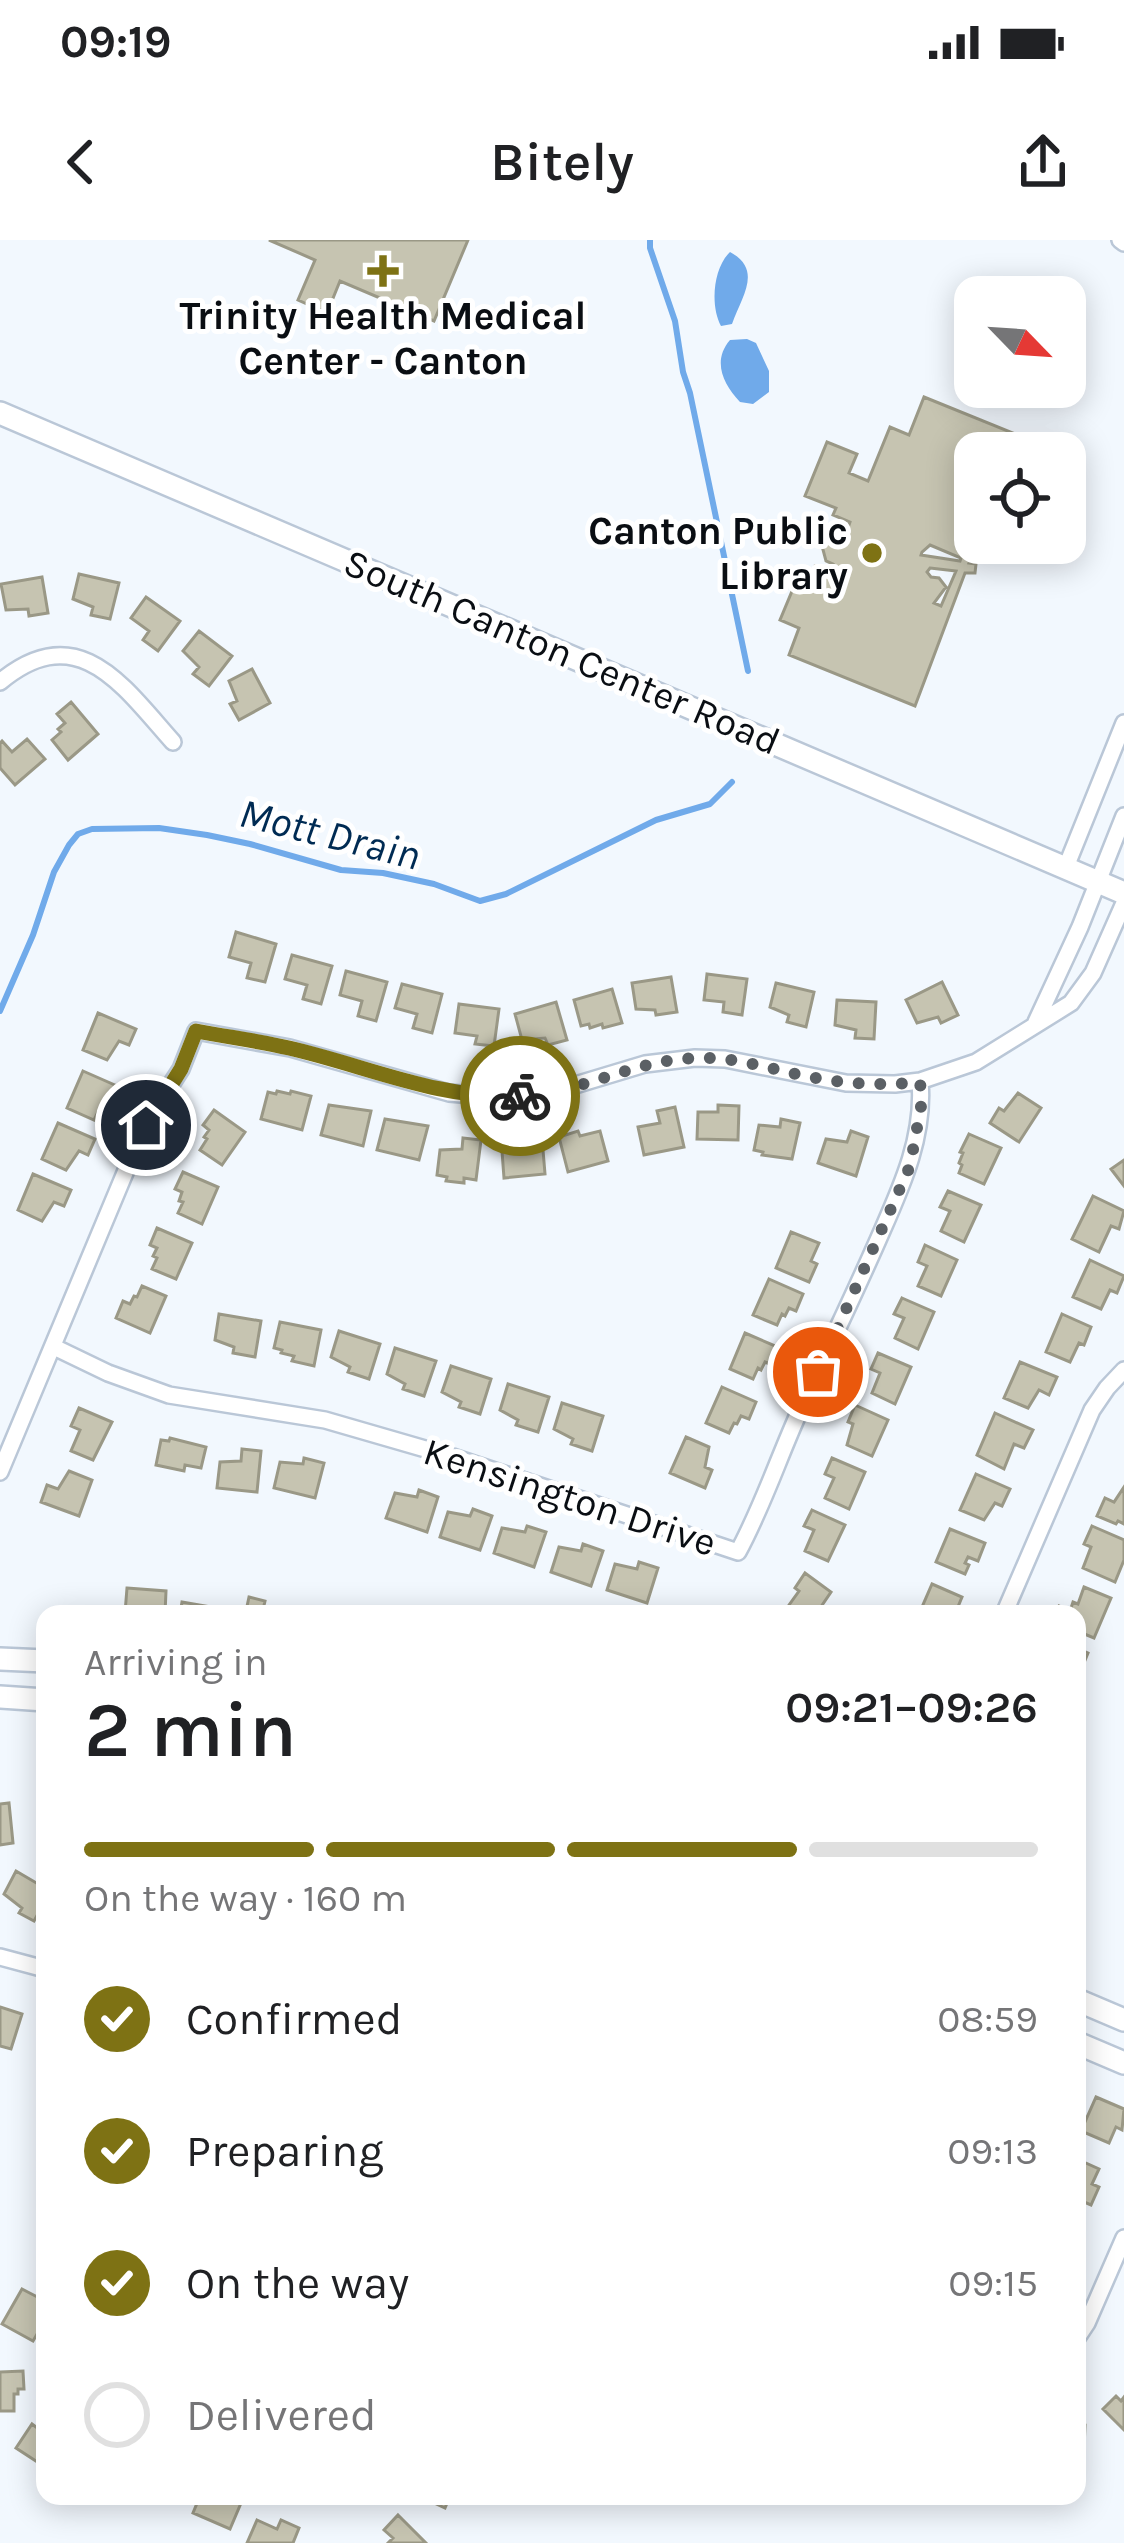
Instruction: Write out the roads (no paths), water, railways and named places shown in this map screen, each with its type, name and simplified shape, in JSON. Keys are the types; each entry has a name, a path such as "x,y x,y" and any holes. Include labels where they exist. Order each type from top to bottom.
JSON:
{"main road":[{"name":"South Canton Center Road","path":"0,413 1124,893"},
{"path":"0,1659 36,1661"},
{"path":"0,1697 36,1699"},
{"path":"1086,2004 1124,2020"},
{"path":"1086,2047 1124,2063"}],"street":[{"path":"0,682 32,662 53,656 78,657 112,674 173,742"},
{"path":"1066,867 1124,723"},
{"path":"1036,1022 1124,815"},
{"path":"0,1472 146,1125 181,1069 196,1031 290,1048 449,1093 497,1097 542,1095 645,1064 695,1058 725,1059 846,1083 920,1082 976,1062 1071,1003 1093,973 1124,904"},
{"name":"Kensington Drive","path":"54,1347 169,1396 325,1420 453,1457 738,1552 910,1166 922,1101 920,1082"},
{"path":"1008,1605 1092,1410 1124,1370"},
{"path":"0,1957 36,1967"},
{"path":"1086,2324 1124,2238"}],"water":[{"path":"730,252 746,267 747,284 732,324 721,326 715,288"},
{"path":"730,340 756,343 769,371 769,392 753,404 740,402 734,395 721,364"}],"waterway":[{"name":"Mott Drain","path":"650,240 675,321 748,671"},
{"name":"Mott Drain","path":"0,1011 54,872 78,834 92,829 159,828 207,835 341,870 434,884 480,901 506,894 656,820 710,804 732,782"}],"place":[{"name":"Trinity Health Medical Center - Canton","path":"383,271"},
{"name":"Canton Public Library","path":"872,553"}]}
